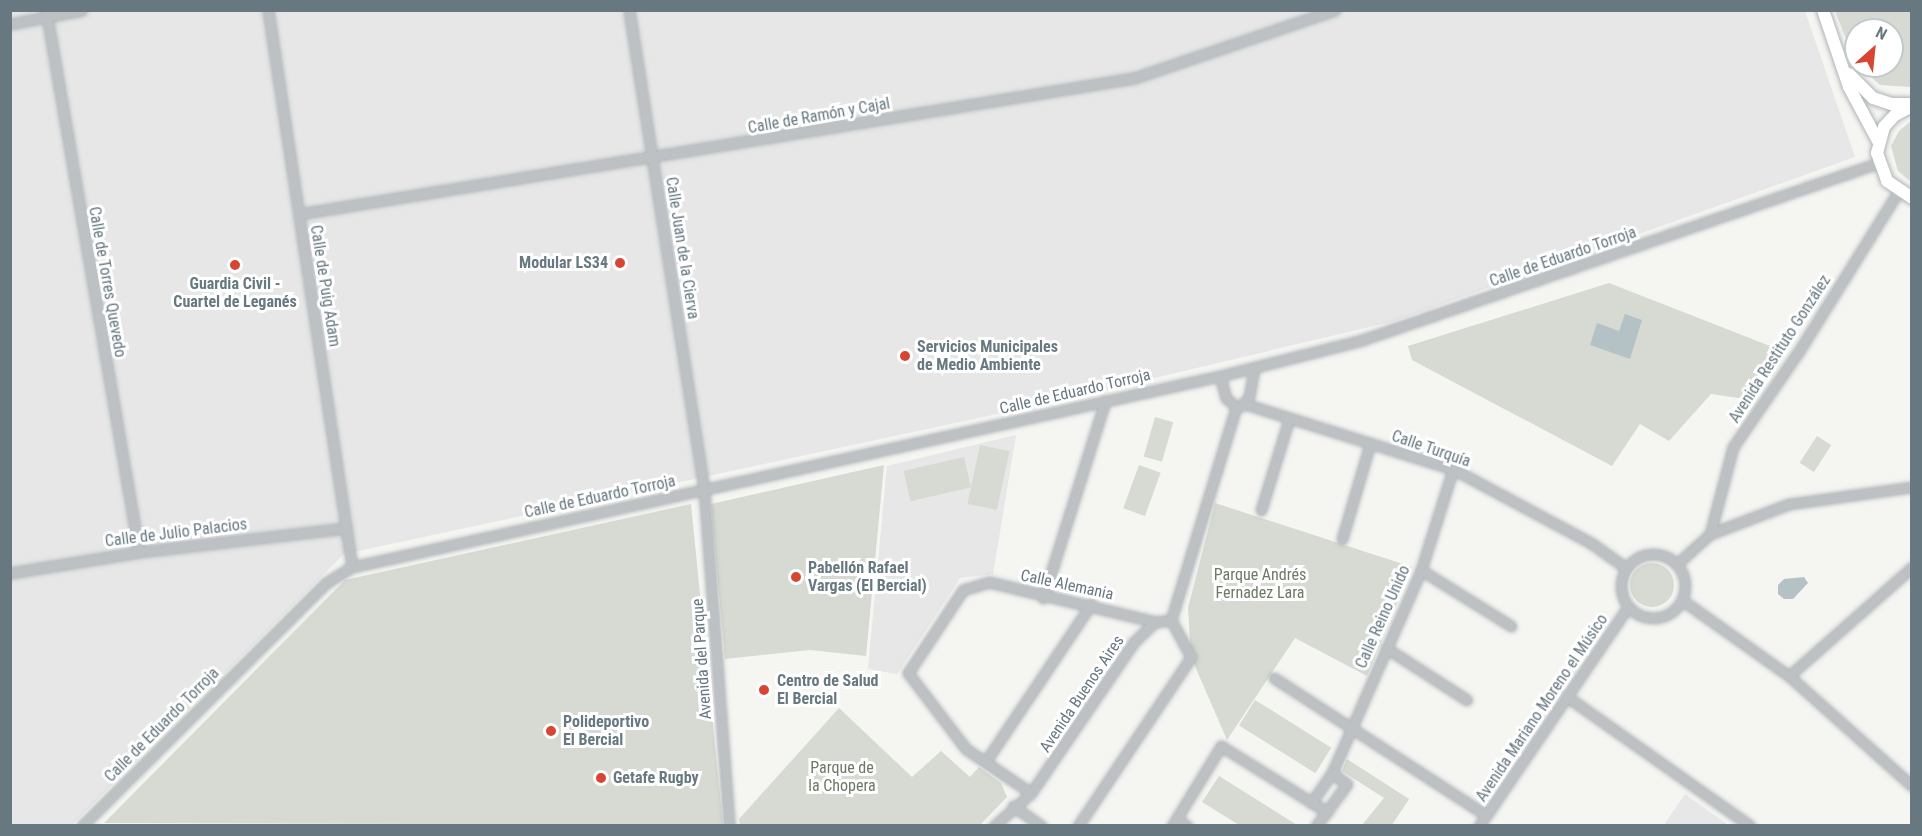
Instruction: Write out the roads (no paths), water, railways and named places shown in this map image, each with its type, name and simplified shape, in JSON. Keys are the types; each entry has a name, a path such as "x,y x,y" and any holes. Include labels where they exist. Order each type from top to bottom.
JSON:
{"street":[{"path":"10,24 46,14 82,10"},
{"name":"Calle de Puig Adam","path":"268,10 352,567"},
{"name":"Calle Juan de la Cierva","path":"629,10 704,490"},
{"name":"Calle de Ramón y Cajal","path":"299,214 1134,78 1335,10"},
{"path":"1822,10 1849,87 1878,141 1878,163 1887,181 1898,192 1911,198"},
{"name":"Calle de Torres Quevedo","path":"46,14 139,552"},
{"path":"1841,62 1859,87 1873,98 1892,104 1911,105"},
{"path":"1878,141 1895,115 1911,105"},
{"name":"Calle de Eduardo Torroja","path":"87,824 326,583 352,567 1254,368 1406,327 1878,163"},
{"name":"Avenida Restituto González","path":"1710,534 1733,447 1799,351 1898,192"},
{"path":"1078,825 1191,657 1171,620 1254,368"},
{"path":"1220,376 1226,398 1241,406"},
{"path":"1043,598 1105,401"},
{"name":"Calle Turquía","path":"1241,406 1453,470 1591,543 1626,568"},
{"path":"1261,510 1289,419"},
{"path":"1342,538 1370,444"},
{"name":"Calle Reino Unido","path":"1311,803 1332,773 1421,570 1453,470"},
{"path":"1677,564 1710,534 1789,504 1911,487"},
{"name":"Avenida del Parque","path":"704,490 729,825"},
{"name":"Calle de Julio Palacios","path":"10,573 139,552 346,528"},
{"path":"1654,554 1677,564 1685,588 1683,600 1670,614 1659,618 1647,618 1628,607 1621,588 1626,568 1642,555 1654,554"},
{"path":"1788,676 1911,567"},
{"path":"1421,570 1511,626"},
{"name":"Calle Alemania","path":"986,761 966,749 908,673 963,590 989,582 1043,598 1091,604 1155,622"},
{"path":"1683,600 1788,676 1911,786"},
{"path":"1031,794 986,761 1091,604"},
{"name":"Avenida Mariano Moreno el Músico","path":"1479,825 1628,607"},
{"path":"1155,622 1171,620"},
{"name":"Avenida Buenos Aires","path":"994,825 1013,806 1031,794 1134,642 1155,622"},
{"path":"1386,648 1467,700"},
{"path":"1274,678 1486,815"},
{"path":"1566,696 1750,825"},
{"path":"1187,825 1175,822 1221,746 1327,812"},
{"path":"1316,825 1347,784 1332,773"},
{"path":"1013,806 1042,825"}],"place":[{"name":"Modular LS34","path":"620,263"},
{"name":"Guardia Civil - Cuartel de Leganés","path":"235,265"},
{"name":"Servicios Municipales de Medio Ambiente","path":"905,356"},
{"name":"Pabellón Rafael Vargas (El Bercial)","path":"796,577"},
{"name":"Centro de Salud El Bercial","path":"764,690"},
{"name":"Polideportivo El Bercial","path":"551,731"},
{"name":"Getafe Rugby","path":"601,778"}],"park label":[{"name":"Parque Andrés Fernadez Lara","path":"1260,584"},
{"name":"Parque de la Chopera","path":"842,777"}]}
